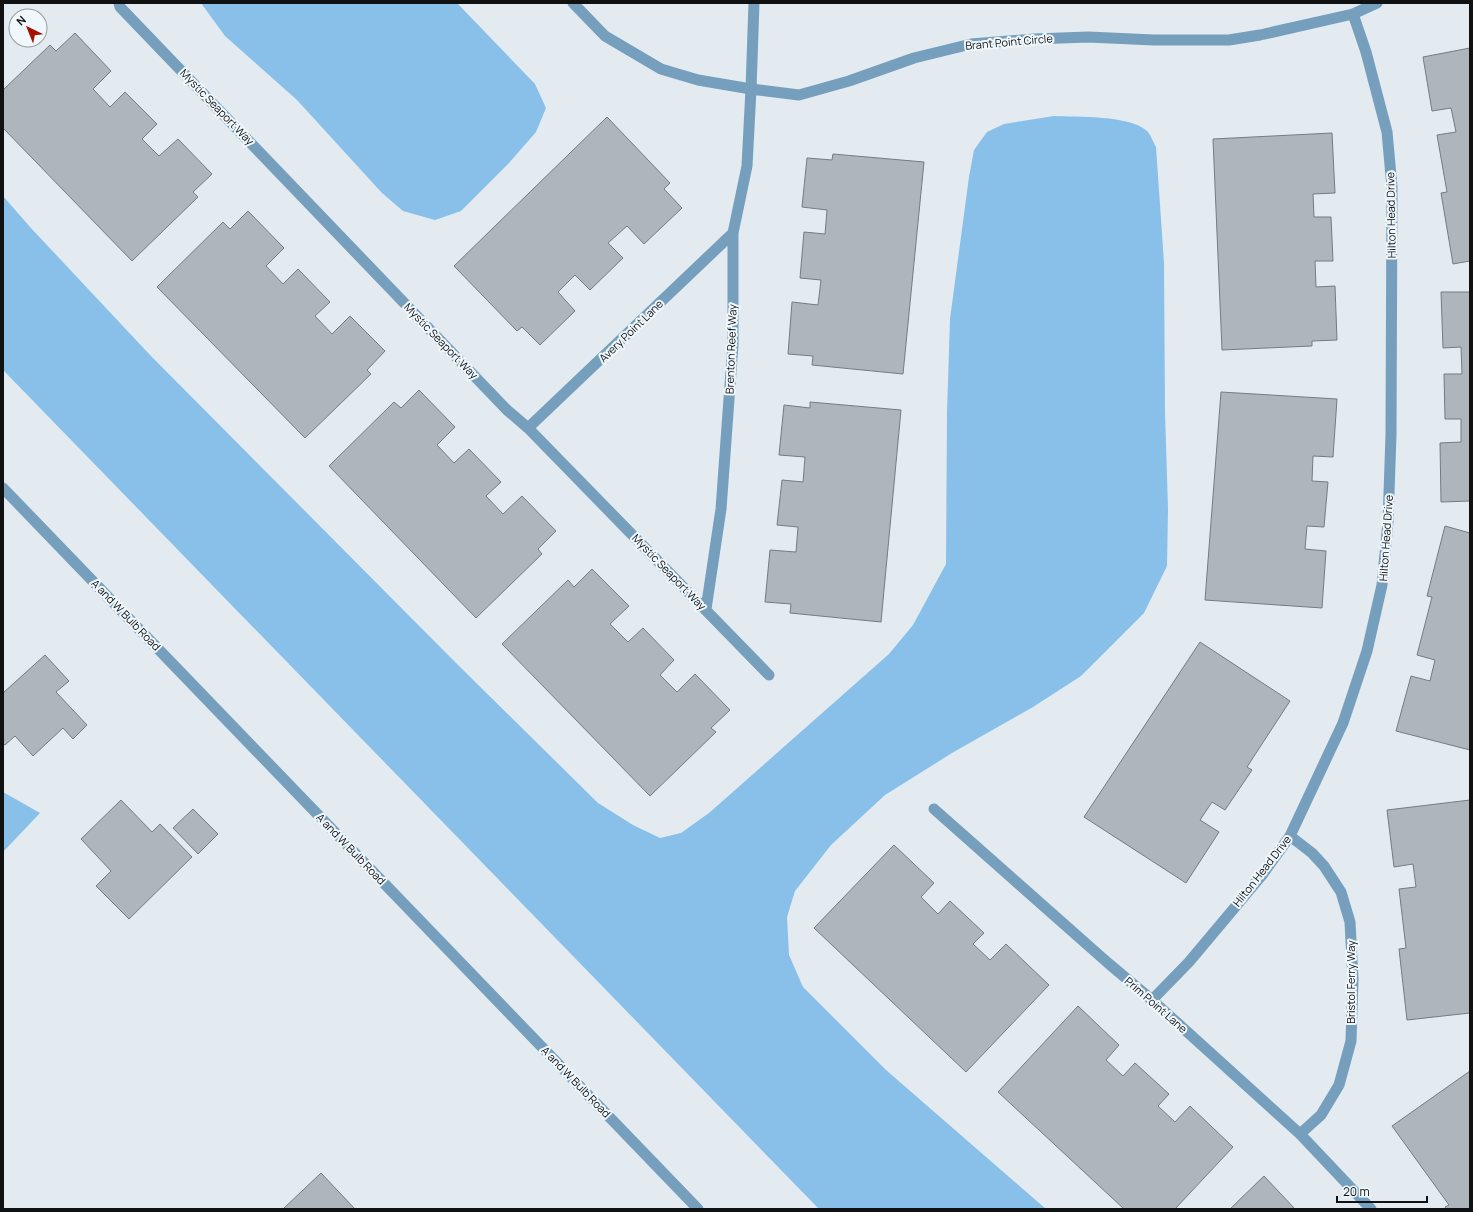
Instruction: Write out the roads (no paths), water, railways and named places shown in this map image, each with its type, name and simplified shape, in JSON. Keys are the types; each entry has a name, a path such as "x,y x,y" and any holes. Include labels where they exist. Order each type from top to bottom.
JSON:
{"street":[{"name":"Mystic Seaport Way","path":"119,3 120,7 490,393 528,428 769,675"},
{"name":"Brant Point Circle","path":"573,3 606,36 661,69 698,80 751,89 799,94 849,80 914,58 971,44 1034,39 1088,37 1154,40 1228,40 1260,35 1353,14 1377,3"},
{"name":"Brenton Reef Way","path":"706,609 721,509 733,344 734,233 747,166 754,3"},
{"name":"Hilton Head Drive","path":"1152,1000 1189,962 1262,875 1290,836 1343,723 1367,651 1382,585 1388,522 1391,435 1392,187 1387,132 1366,52 1353,14"},
{"name":"Avery Point Lane","path":"528,428 734,233"},
{"name":"A and W Bulb Road","path":"3,488 698,1209"},
{"name":"Prim Point Lane","path":"934,809 1152,1000 1300,1134 1371,1209"},
{"name":"Bristol Ferry Way","path":"1290,836 1312,853 1324,866 1341,892 1350,922 1354,979 1351,1041 1339,1086 1321,1115 1300,1134"}],"water":[{"path":"201,3 457,3 535,84 546,108 536,132 509,163 461,211 435,220 403,211 382,193 297,100 225,36"},
{"path":"1054,116 1116,119 1128,122 1147,131 1156,147 1164,263 1165,412 1168,509 1167,566 1144,613 1081,676 1033,707 952,753 885,795 831,845 795,891 787,917 789,955 803,987 886,1070 1046,1209 819,1209 3,370 3,196 30,227 150,355 456,663 598,803 633,825 660,838 681,833 709,813 889,654 913,625 946,564 947,412 950,319 974,150 987,132 1004,124"},
{"path":"3,792 40,813 3,852"}]}
